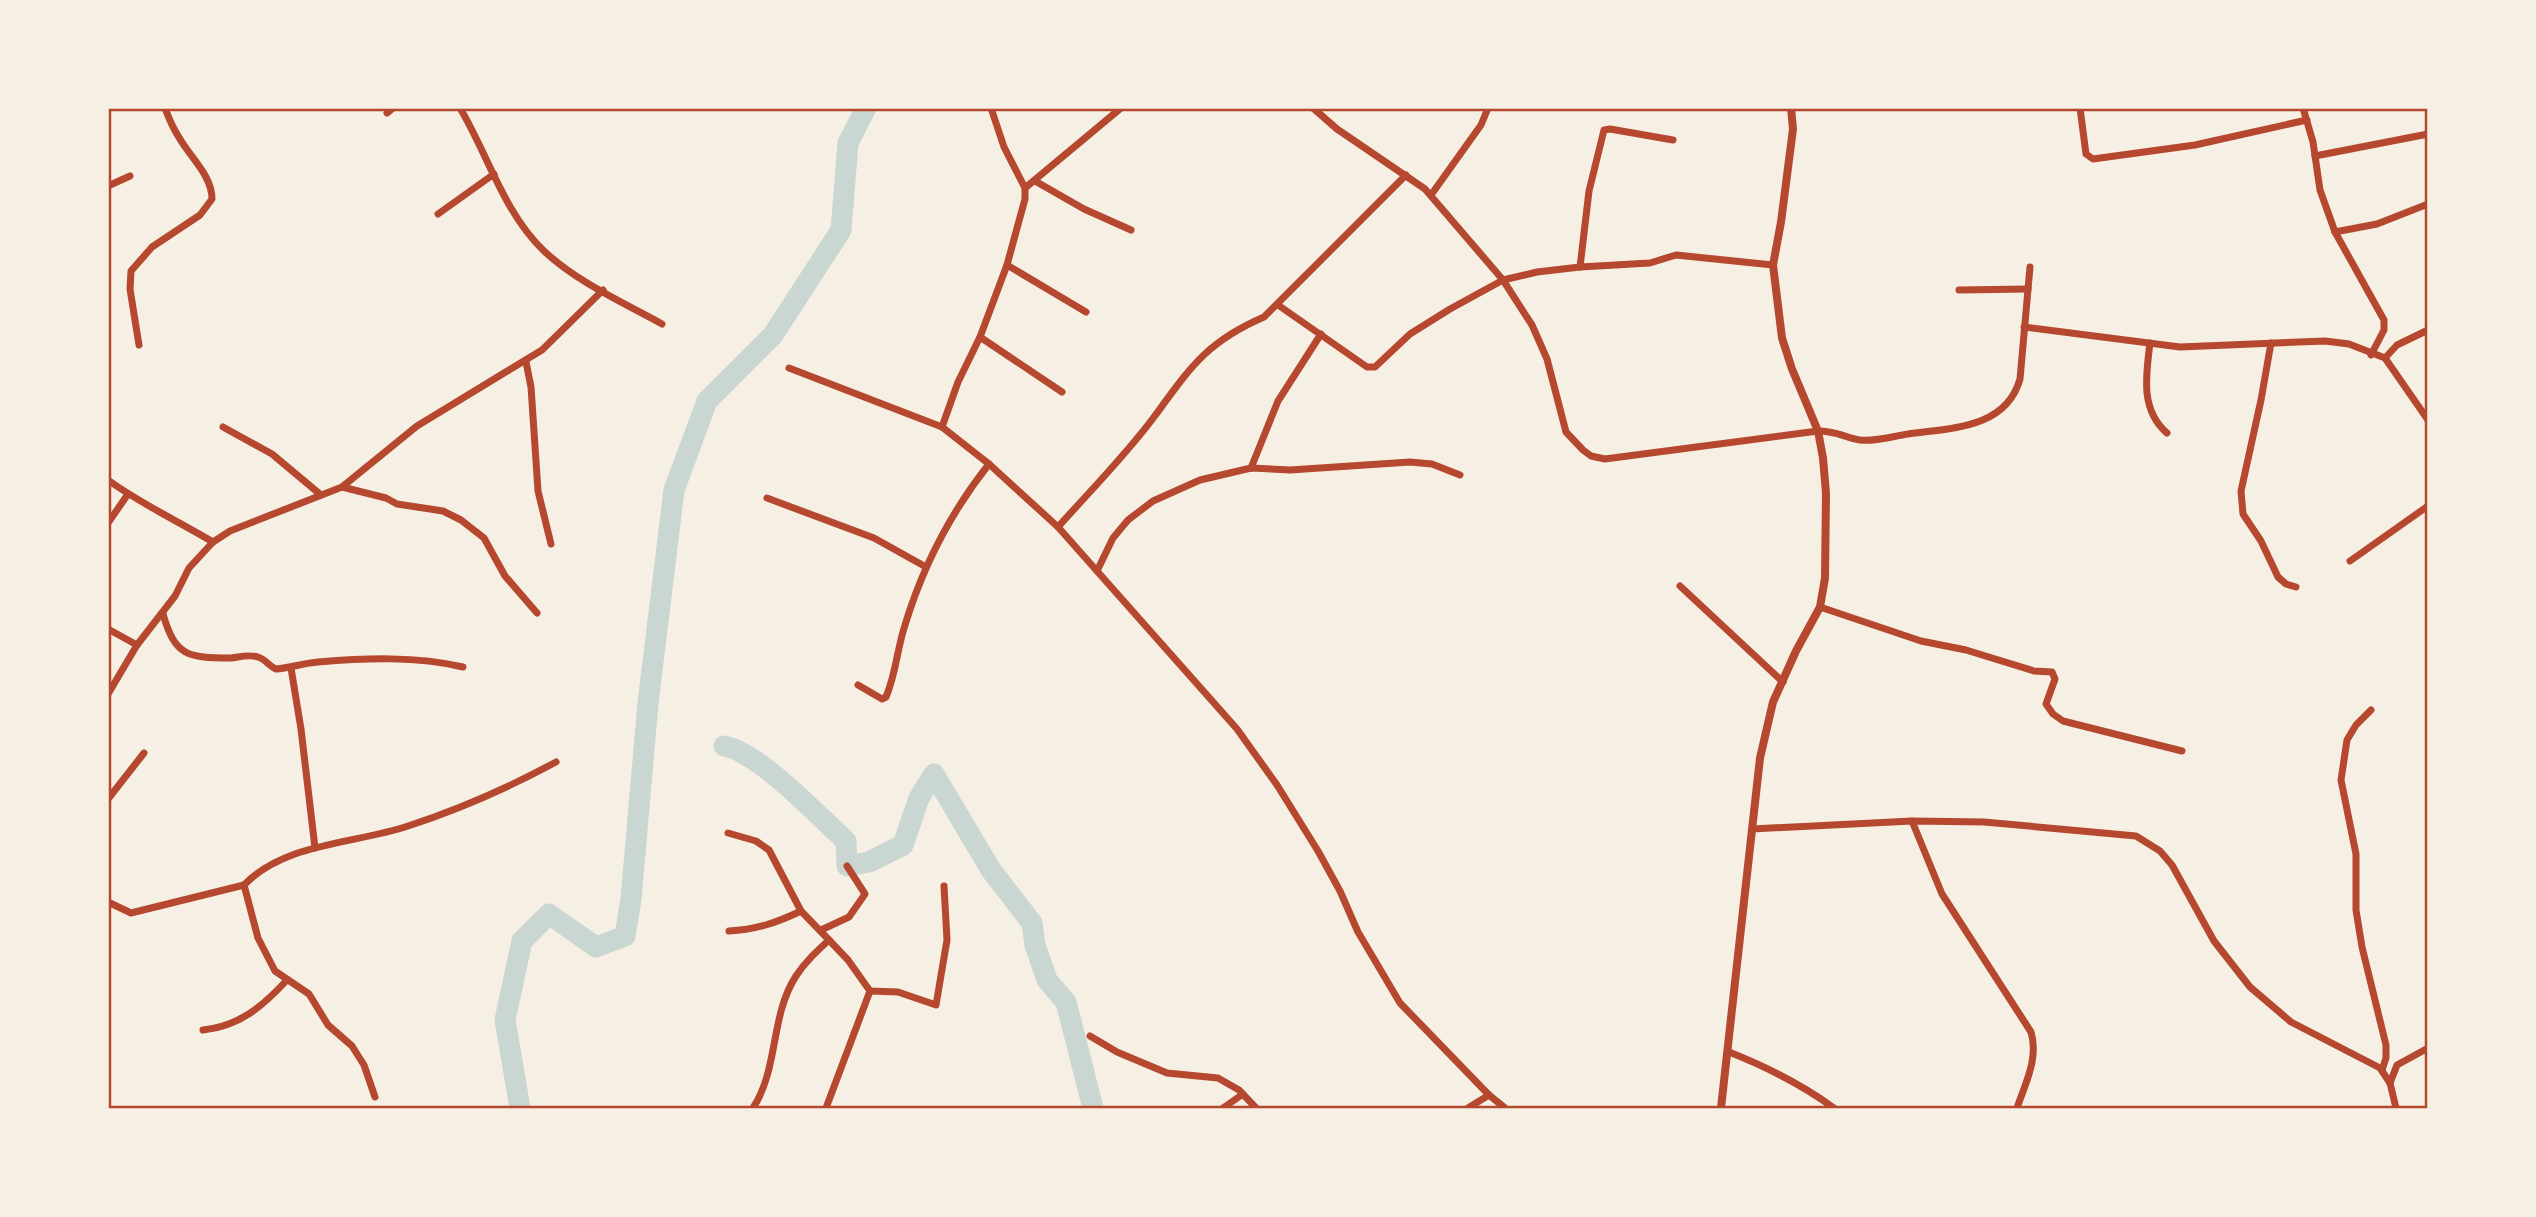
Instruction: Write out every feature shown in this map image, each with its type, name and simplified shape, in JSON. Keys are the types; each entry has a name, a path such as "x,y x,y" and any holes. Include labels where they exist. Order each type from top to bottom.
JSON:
{"street":[{"path":"139,345 130,289 131,271 152,247 200,215 212,199 209,184 181,141 165,108"},
{"path":"460,108 484,150 509,204 543,250 572,273 662,324"},
{"path":"942,428 958,382 980,337 1007,265 1019,226 1025,188 1004,148 991,108"},
{"path":"1025,188 1121,108"},
{"path":"1313,108 1337,129 1432,195 1503,280 1532,325 1542,348 1566,432 1591,456 1605,460 1818,431 1836,431 1861,440 1975,424 1992,416 2009,403 2016,393 2020,379 2030,267"},
{"path":"1432,195 1480,125 1488,108"},
{"path":"1721,1108 1760,758 1773,702 1819,607 1825,578 1826,493 1818,431 1782,338 1773,265 1793,128 1791,108"},
{"path":"2080,108 2086,154 2093,159 2195,145 2307,120"},
{"path":"2303,108 2320,190 2335,232 2384,320 2384,330 2371,355"},
{"path":"1580,267 1589,191 1604,130 1673,140"},
{"path":"2315,156 2427,134"},
{"path":"438,214 494,174"},
{"path":"1058,527 1154,417 1195,363 1220,340 1264,317 1278,305 1406,175"},
{"path":"108,186 130,176"},
{"path":"1035,181 1084,209 1130,230"},
{"path":"2335,232 2376,224 2427,204"},
{"path":"1278,305 1367,366 1375,367 1410,334 1503,280 1537,272 1580,267 1650,263 1676,255 1773,265"},
{"path":"1007,265 1086,313"},
{"path":"1959,290 2028,289"},
{"path":"108,694 137,645 175,596 189,568 213,542 230,531 342,487 417,426 542,350 603,290"},
{"path":"2024,327 2180,347 2325,341 2349,344 2371,355 2385,358 2427,420"},
{"path":"2385,358 2397,345 2427,330"},
{"path":"1251,468 1278,401 1321,334"},
{"path":"980,337 1062,393"},
{"path":"2150,343 2146,371 2148,398 2152,415 2168,433"},
{"path":"2271,343 2241,502 2244,514 2261,541 2278,577 2286,584 2296,587"},
{"path":"526,362 531,387 538,491 551,544"},
{"path":"789,368 942,428 989,464 1058,527 1243,737 1318,851 1358,932 1400,1003 1489,1096 1505,1108"},
{"path":"223,427 272,454 321,495"},
{"path":"1097,570 1113,538 1128,520 1153,501 1200,480 1251,468 1290,470 1410,462 1432,464 1460,475"},
{"path":"858,685 882,699 886,697 896,667 905,622 926,567 949,521 989,464"},
{"path":"108,480 213,542"},
{"path":"342,487 386,498 397,504 443,511 461,520 485,538 505,576 537,613"},
{"path":"108,523 128,494"},
{"path":"767,498 874,538 926,567"},
{"path":"2350,561 2427,506"},
{"path":"1680,586 1783,681"},
{"path":"1819,607 1921,640 1966,650 2035,671 2052,672 2055,679 2046,704 2053,714 2063,721 2182,751"},
{"path":"163,614 170,637 179,651 193,655 232,658 256,656 276,669 319,662 384,658 441,662 463,667"},
{"path":"108,629 137,645"},
{"path":"290,668 301,729 315,848"},
{"path":"2371,710 2356,725 2347,740 2341,780 2356,854 2356,910 2362,947 2386,1045 2382,1070"},
{"path":"108,799 144,753"},
{"path":"108,902 131,913 244,885 255,874 290,856 406,827 463,808 556,762"},
{"path":"1752,829 1912,821 1984,822 2136,836 2149,842 2172,865 2214,941 2250,987 2291,1022 2311,1034 2368,1059 2382,1070 2390,1083 2396,1108"},
{"path":"1912,821 1942,894 2031,1032 2035,1055 2017,1108"},
{"path":"728,833 756,841 769,850 802,911 848,960 870,991"},
{"path":"821,930 849,917 865,894 847,866"},
{"path":"244,885 258,938 275,971 309,994 328,1025 352,1046 364,1065 375,1097"},
{"path":"870,991 898,992 936,1005 947,940 944,886"},
{"path":"729,931 745,931 773,924 802,911"},
{"path":"753,1108 771,1068 787,992 801,970 829,940"},
{"path":"203,1030 220,1028 262,1007 287,981"},
{"path":"826,1108 870,991"},
{"path":"1090,1036 1117,1052 1167,1073 1218,1078 1243,1094 1256,1108"},
{"path":"2390,1083 2397,1065 2427,1048"},
{"path":"1729,1052 1783,1076 1834,1108"},
{"path":"1223,1108 1243,1094"},
{"path":"1468,1108 1489,1096"}],"waterway":[{"path":"520,1108 505,1020 522,941 549,914 596,947 625,936 631,899 648,703 674,490 707,401 773,335 841,230 848,143 866,108"},
{"path":"724,746 738,751 771,772 846,841 847,866 869,862 903,845 919,798 934,774 991,870 1032,923 1035,945 1047,980 1066,1002 1093,1108"}]}
